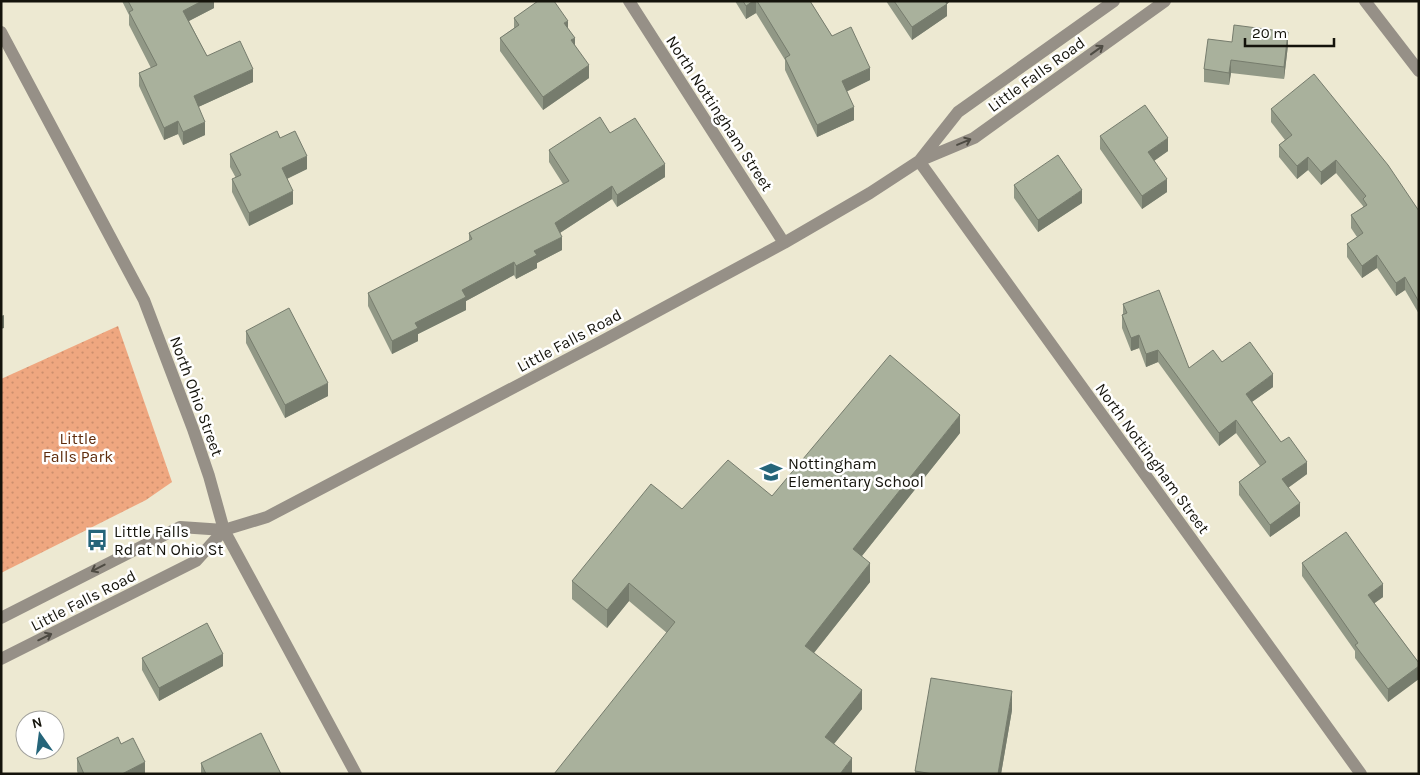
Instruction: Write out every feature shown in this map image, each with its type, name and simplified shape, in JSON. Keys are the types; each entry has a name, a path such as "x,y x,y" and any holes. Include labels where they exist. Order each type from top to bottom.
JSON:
{"street":[{"name":"North Nottingham Street","path":"629,1 784,243"},
{"name":"Little Falls Road","path":"919,161 958,112 1114,1"},
{"name":"Little Falls Road","path":"1,618 180,527 224,530 267,517 604,340 784,243 870,193 919,161 974,138 1165,1"},
{"path":"1365,1 1419,71"},
{"name":"North Ohio Street","path":"1,32 144,300 193,429 209,476 224,530 356,774"},
{"name":"North Nottingham Street","path":"919,161 1361,774"},
{"name":"Little Falls Road","path":"1,659 196,561 224,530"}],"green space":[{"name":"Little Falls Park","path":"118,326 172,482 146,500 1,573 1,379"}],"building":[{"path":"128,1 202,1 183,11 207,56 240,41 253,69 194,96 205,122 183,132 178,121 164,128 139,73 157,65 129,12 133,10"},
{"path":"538,1 554,1 568,21 564,23 575,38 571,40 589,65 543,97 500,38 519,25 514,18"},
{"path":"743,1 753,1 746,6"},
{"path":"757,1 810,1 832,36 851,27 870,68 842,81 854,107 817,125 785,58 790,55"},
{"path":"894,1 945,1 947,4 912,27"},
{"path":"1234,25 1288,32 1284,67 1231,60 1229,73 1204,69 1208,39 1232,42"},
{"path":"1314,74 1388,165 1419,211 1419,302 1405,277 1396,283 1377,255 1362,266 1347,244 1363,233 1351,215 1367,205 1363,199 1366,196 1336,160 1321,172 1308,157 1297,166 1279,145 1292,135 1271,109"},
{"path":"1145,105 1168,138 1148,152 1167,179 1142,196 1100,136"},
{"path":"600,117 610,133 635,118 665,164 617,195 612,186 555,223 562,237 534,251 537,255 516,266 514,262 462,290 466,297 415,323 418,328 392,341 368,293 472,239 469,233 569,181 549,150"},
{"path":"277,131 280,138 295,131 307,156 282,168 293,191 249,213 232,179 241,175 230,154"},
{"path":"1058,155 1082,190 1038,220 1014,185"},
{"path":"1159,290 1189,368 1213,350 1222,362 1250,342 1273,374 1246,394 1281,442 1289,437 1307,462 1282,479 1300,503 1270,525 1239,482 1266,462 1236,420 1219,433 1158,350 1146,354 1139,335 1131,338 1122,315 1127,313 1123,304"},
{"path":"289,308 328,383 285,405 246,331"},
{"name":"Nottingham Elementary School","path":"890,355 960,415 853,549 870,563 805,646 862,690 825,737 852,758 840,774 554,774 675,622 629,583 607,610 572,581 651,484 682,509 728,460 772,496"},
{"path":"1346,532 1383,584 1368,595 1419,663 1419,666 1388,689 1355,645 1358,643 1302,563"},
{"path":"207,623 223,654 159,688 142,658"},
{"path":"931,678 1012,691 998,774 933,774 915,771"},
{"path":"261,733 281,774 206,774 201,763"},
{"path":"118,737 121,744 133,738 145,762 122,774 84,774 77,758"}],"place":[{"name":"Nottingham Elementary School","path":"771,472"},
{"name":"Little Falls Rd at N Ohio St","path":"97,540"}]}
